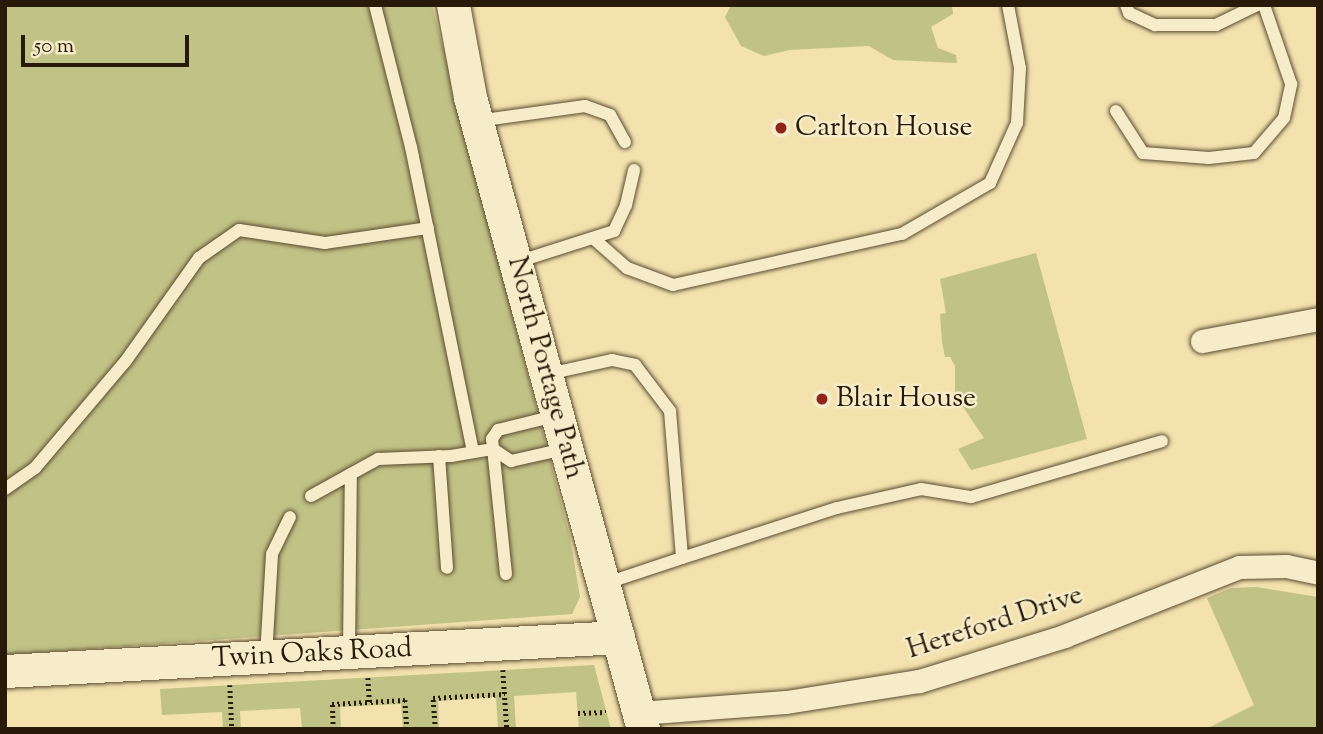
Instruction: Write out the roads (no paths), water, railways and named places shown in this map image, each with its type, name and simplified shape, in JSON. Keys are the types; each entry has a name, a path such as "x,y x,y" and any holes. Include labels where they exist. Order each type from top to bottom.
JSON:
{"main road":[{"name":"North Portage Path","path":"453,5 477,121 641,721"},
{"name":"Twin Oaks Road","path":"5,671 266,656 358,665 618,637"}],"street":[{"path":"1202,341 1318,319"},
{"name":"Hereford Drive","path":"641,721 919,681 1064,636 1239,567 1286,566 1318,573"}],"lane":[{"path":"375,5 428,228 473,452"},
{"path":"593,238 626,268 673,285 902,234 990,183 996,171 1017,123 1020,68 1008,5"},
{"path":"1126,5 1129,13 1155,25 1216,25 1256,5"},
{"path":"1116,111 1143,153 1209,158 1254,153 1284,118 1291,84 1264,5"},
{"path":"477,121 585,106 610,115 625,142"},
{"path":"517,262 614,231 626,205 634,170"},
{"path":"5,489 35,468 117,372 199,258 239,230 325,243 428,228"},
{"path":"548,374 612,360 635,365 653,384 670,411 682,558"},
{"path":"506,574 493,449 498,430 558,415"},
{"path":"604,584 837,508 921,489 971,496 1162,441"},
{"path":"311,496 378,459 439,456 493,449 511,461 567,448"},
{"path":"439,456 447,568"},
{"path":"351,474 358,665"},
{"path":"266,656 272,554 290,517"}],"place":[{"name":"Carlton House","path":"781,128"},
{"name":"Blair House","path":"822,399"}]}
